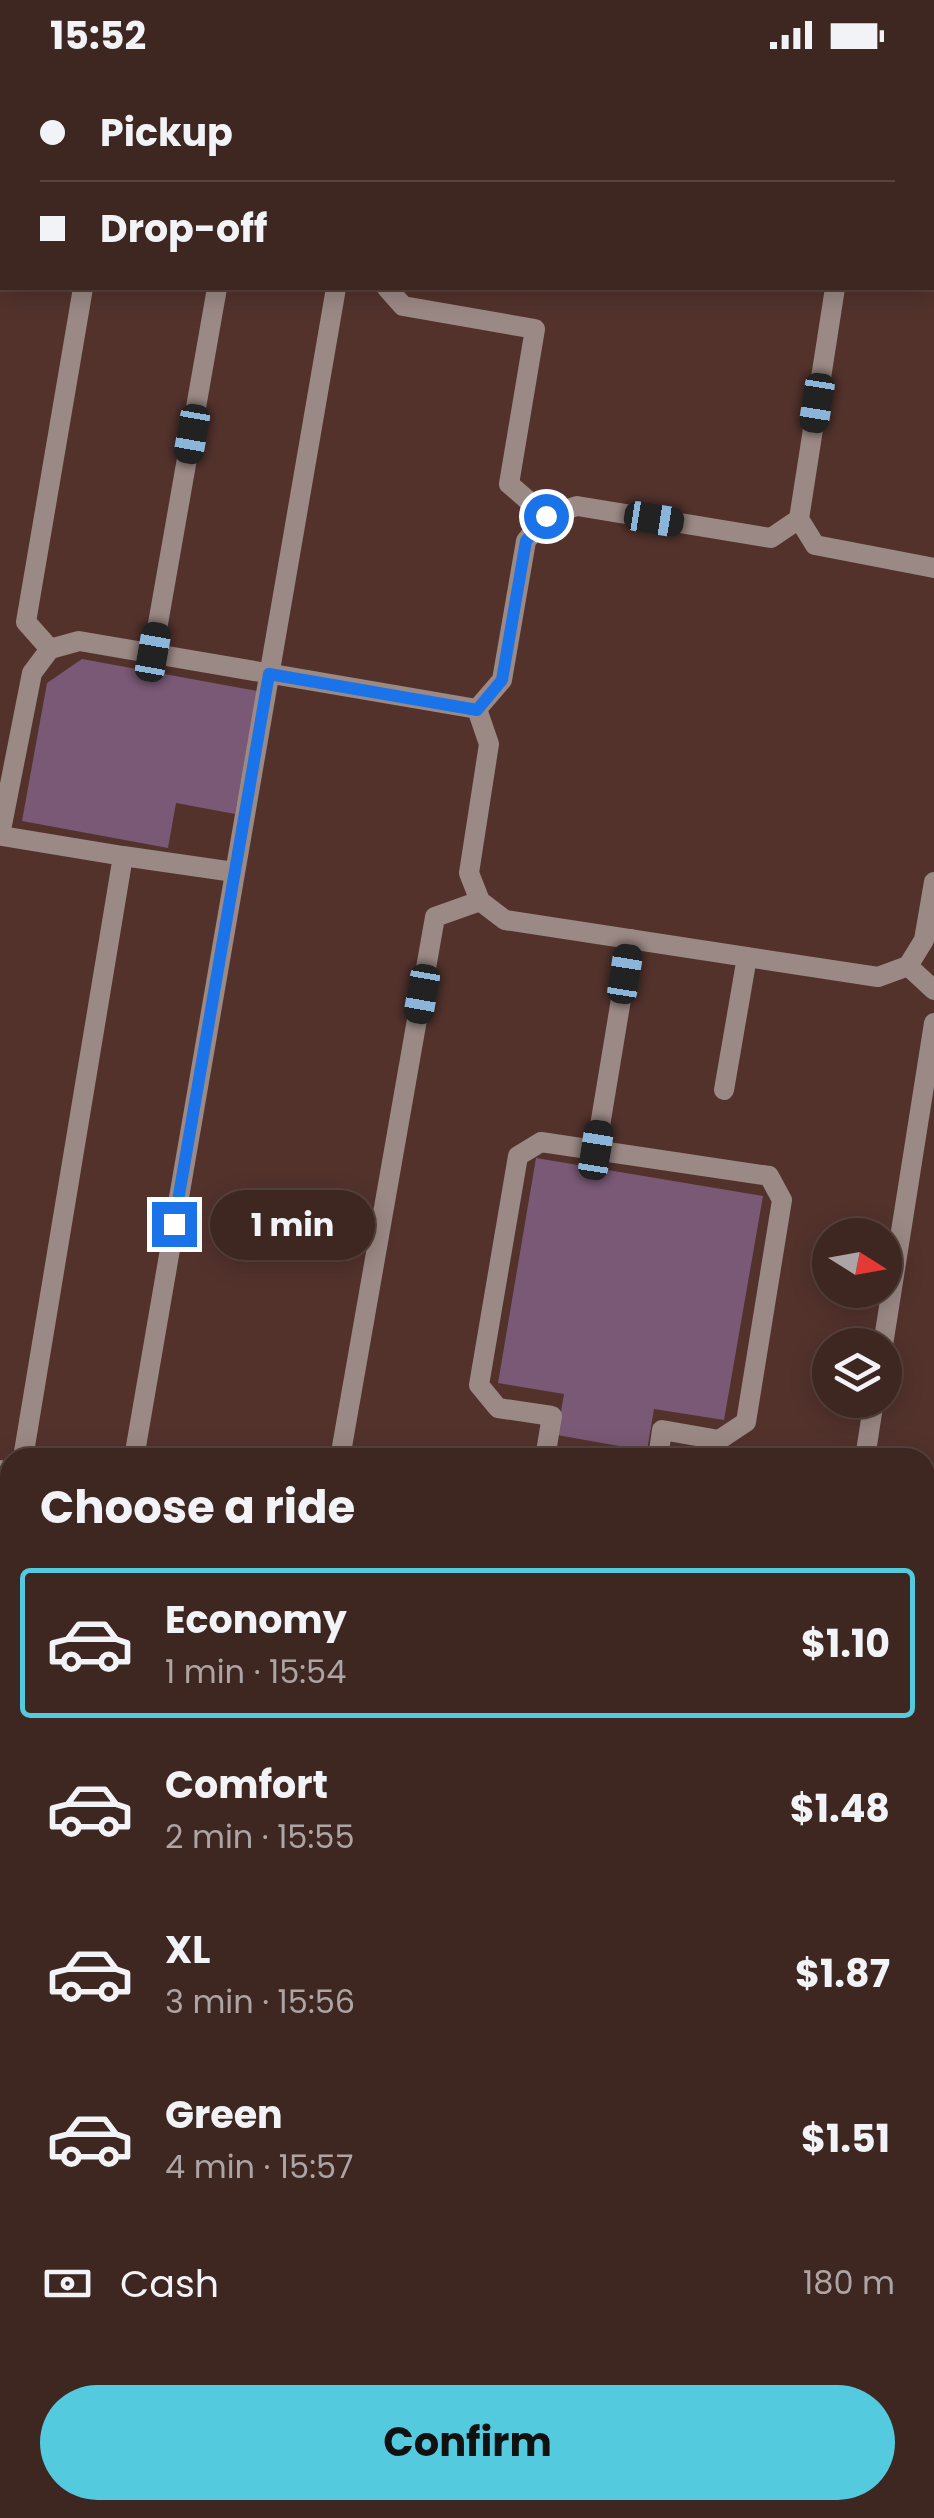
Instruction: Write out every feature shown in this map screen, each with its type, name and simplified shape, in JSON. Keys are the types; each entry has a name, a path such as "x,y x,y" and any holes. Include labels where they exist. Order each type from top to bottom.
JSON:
{"street":[{"path":"50,650 26,622 82,290"},
{"path":"153,652 217,290"},
{"path":"136,1448 336,290"},
{"path":"389,290 404,306 535,329 509,484 546,516"},
{"path":"835,290 799,519 816,545 934,568"},
{"path":"477,710 502,680 526,541 546,516 577,506 771,538 799,519"},
{"path":"234,872 1,836 32,672 50,650 80,641 477,710"},
{"path":"477,710 489,744 468,873 480,902 505,920 878,977 908,966 924,940 934,882"},
{"path":"25,1448 123,856"},
{"path":"342,1448 435,917 480,902"},
{"path":"596,1150 631,939"},
{"path":"724,1090 747,957"},
{"path":"908,966 934,990"},
{"path":"886,1328 934,1023"},
{"path":"547,1448 552,1416 498,1408 480,1384 518,1156 541,1142 769,1176 782,1200 746,1422 719,1440 662,1430 659,1448"},
{"path":"867,1448 871,1418"}],"shaded area":[{"path":"82,659 257,691 235,814 176,803 168,848 22,821 47,683"},
{"path":"536,1158 763,1196 724,1420 654,1409 648,1448 630,1448 557,1435 564,1394 498,1383"}],"route":[{"path":"174,1224 269,674 477,710 502,680 526,541 546,516"}]}
